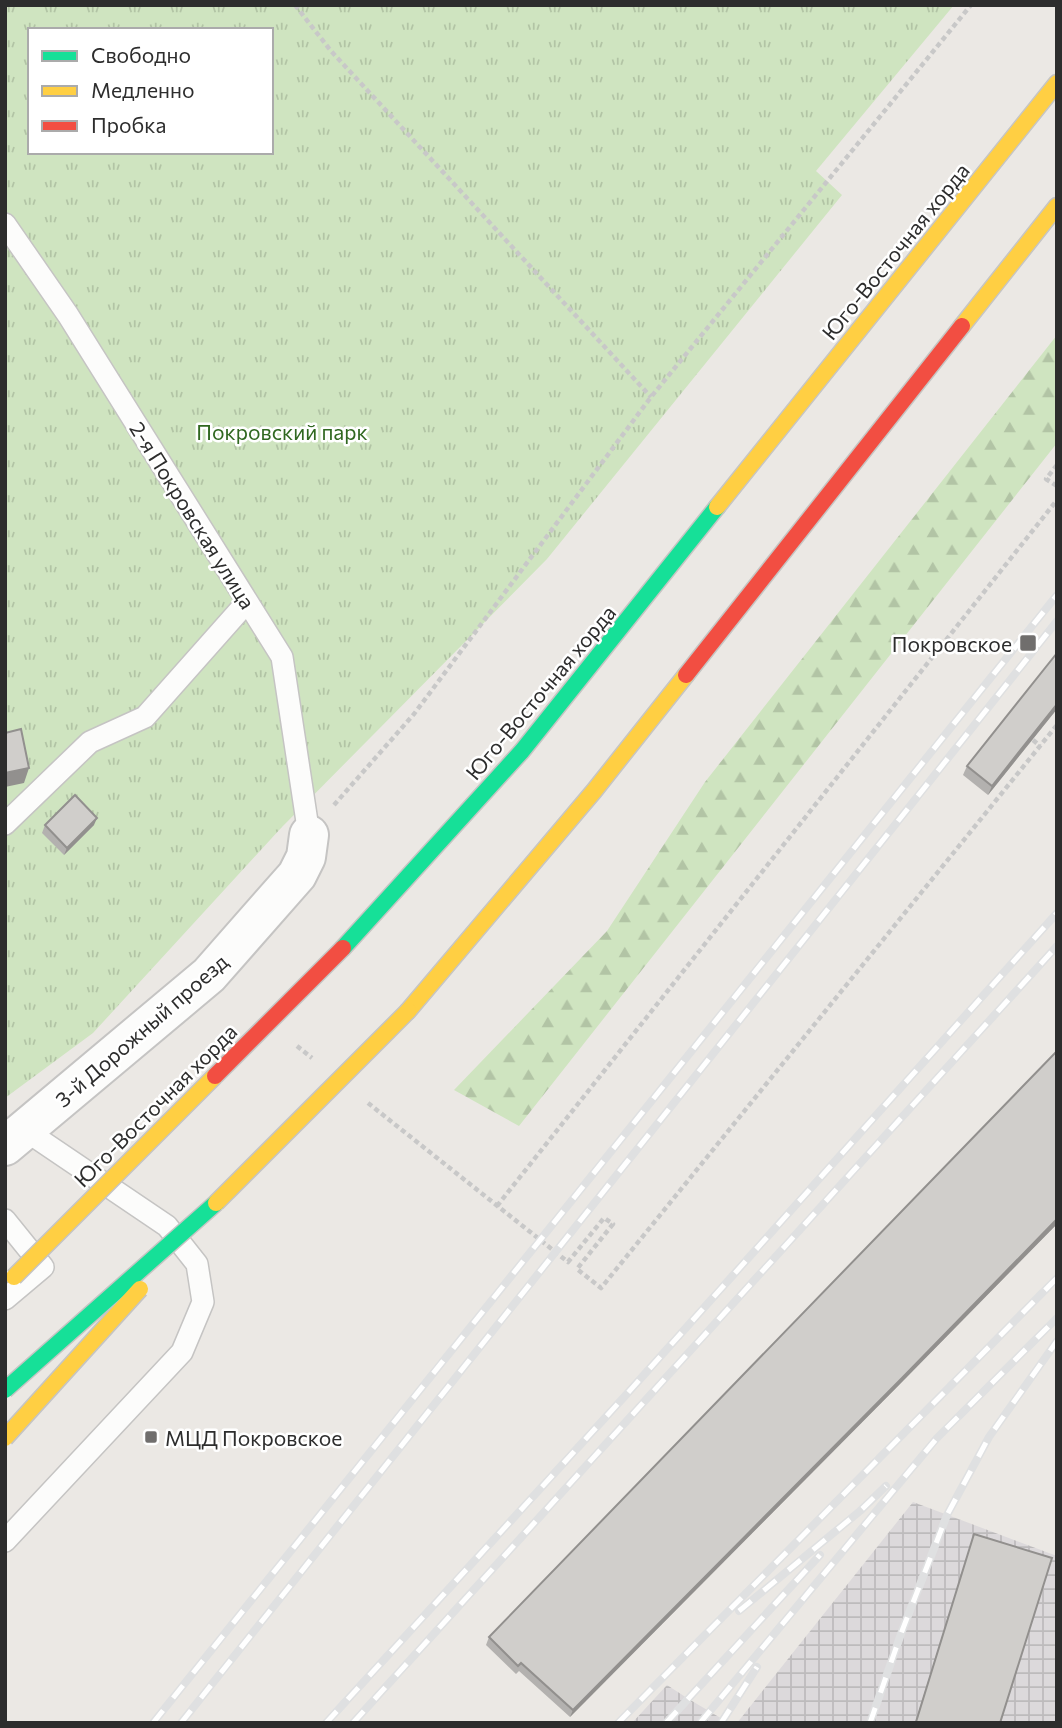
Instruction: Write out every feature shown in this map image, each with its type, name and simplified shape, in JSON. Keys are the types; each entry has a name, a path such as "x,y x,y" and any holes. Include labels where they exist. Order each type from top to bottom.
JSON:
{"main road":[{"name":"Юго-Восточная хорда","path":"5,1284 343,948 522,751 1057,83"},
{"path":"5,1438 223,1197 408,1011 594,791 1057,206"},
{"path":"5,1390 223,1197"}],"street":[{"name":"3-й Дорожный проезд","path":"15,1138 209,975 297,875 306,857 309,835"}],"lane":[{"name":"2-я Покровская улица","path":"8,232 68,315 282,657 309,835"},
{"path":"5,824 90,742 145,717 247,602"},
{"path":"5,1541 182,1352 203,1302 197,1264 167,1226 15,1138"},
{"path":"5,1220 43,1267 5,1299"}],"path":[{"path":"295,5 331,51 651,397"},
{"path":"309,835 414,714 651,397 971,5"},
{"path":"1057,465 1046,479 1057,486"},
{"path":"1057,500 497,1206 568,1262 604,1217 613,1224 577,1269 601,1288 1057,724"},
{"path":"1033,740 1040,746"}],"shaded area":[{"path":"913,1502 1057,1556 1057,1723 737,1723"},
{"path":"667,1685 687,1698 729,1723 632,1723"}],"green space":[{"name":"Покровский парк","path":"5,5 954,5 816,171 842,195 547,559 281,828 93,1033 5,1098"},
{"path":"1057,335 1057,443 519,1126 454,1090 607,931 705,782"}],"building":[{"path":"1057,653 1057,704 992,786 967,766"},
{"path":"21,729 29,768 5,773 5,733"},
{"path":"75,795 97,818 67,848 45,825"},
{"path":"1057,1051 1057,1219 573,1710 521,1663 518,1666 489,1637"},
{"path":"974,1534 1052,1558 1000,1723 918,1723 916,1722"}],"railway":[{"path":"153,1723 1057,595"},
{"path":"181,1723 1057,621"},
{"path":"326,1723 625,1396 1057,913"},
{"path":"353,1723 1057,946"},
{"path":"618,1723 1057,1278"},
{"path":"700,1723 937,1438 1057,1318"},
{"path":"870,1723 947,1515 989,1437 1057,1341"},
{"path":"739,1611 860,1511 886,1486"},
{"path":"666,1723 820,1555"},
{"path":"721,1723 757,1667"}],"traffic: fast":[{"path":"343,948 522,751 717,507"},
{"path":"5,1390 216,1203"}],"traffic: slow":[{"path":"717,507 1057,83"},
{"path":"962,326 1057,206"},
{"path":"408,1011 594,791 686,675"},
{"path":"216,1203 408,1011"},
{"path":"14,1277 215,1076"},
{"path":"5,1438 140,1289"}],"traffic: jam":[{"path":"686,675 962,326"},
{"path":"215,1076 343,948"}],"place":[{"name":"Покровское","path":"1028,643"},
{"name":"МЦД Покровское","path":"151,1437"}]}
